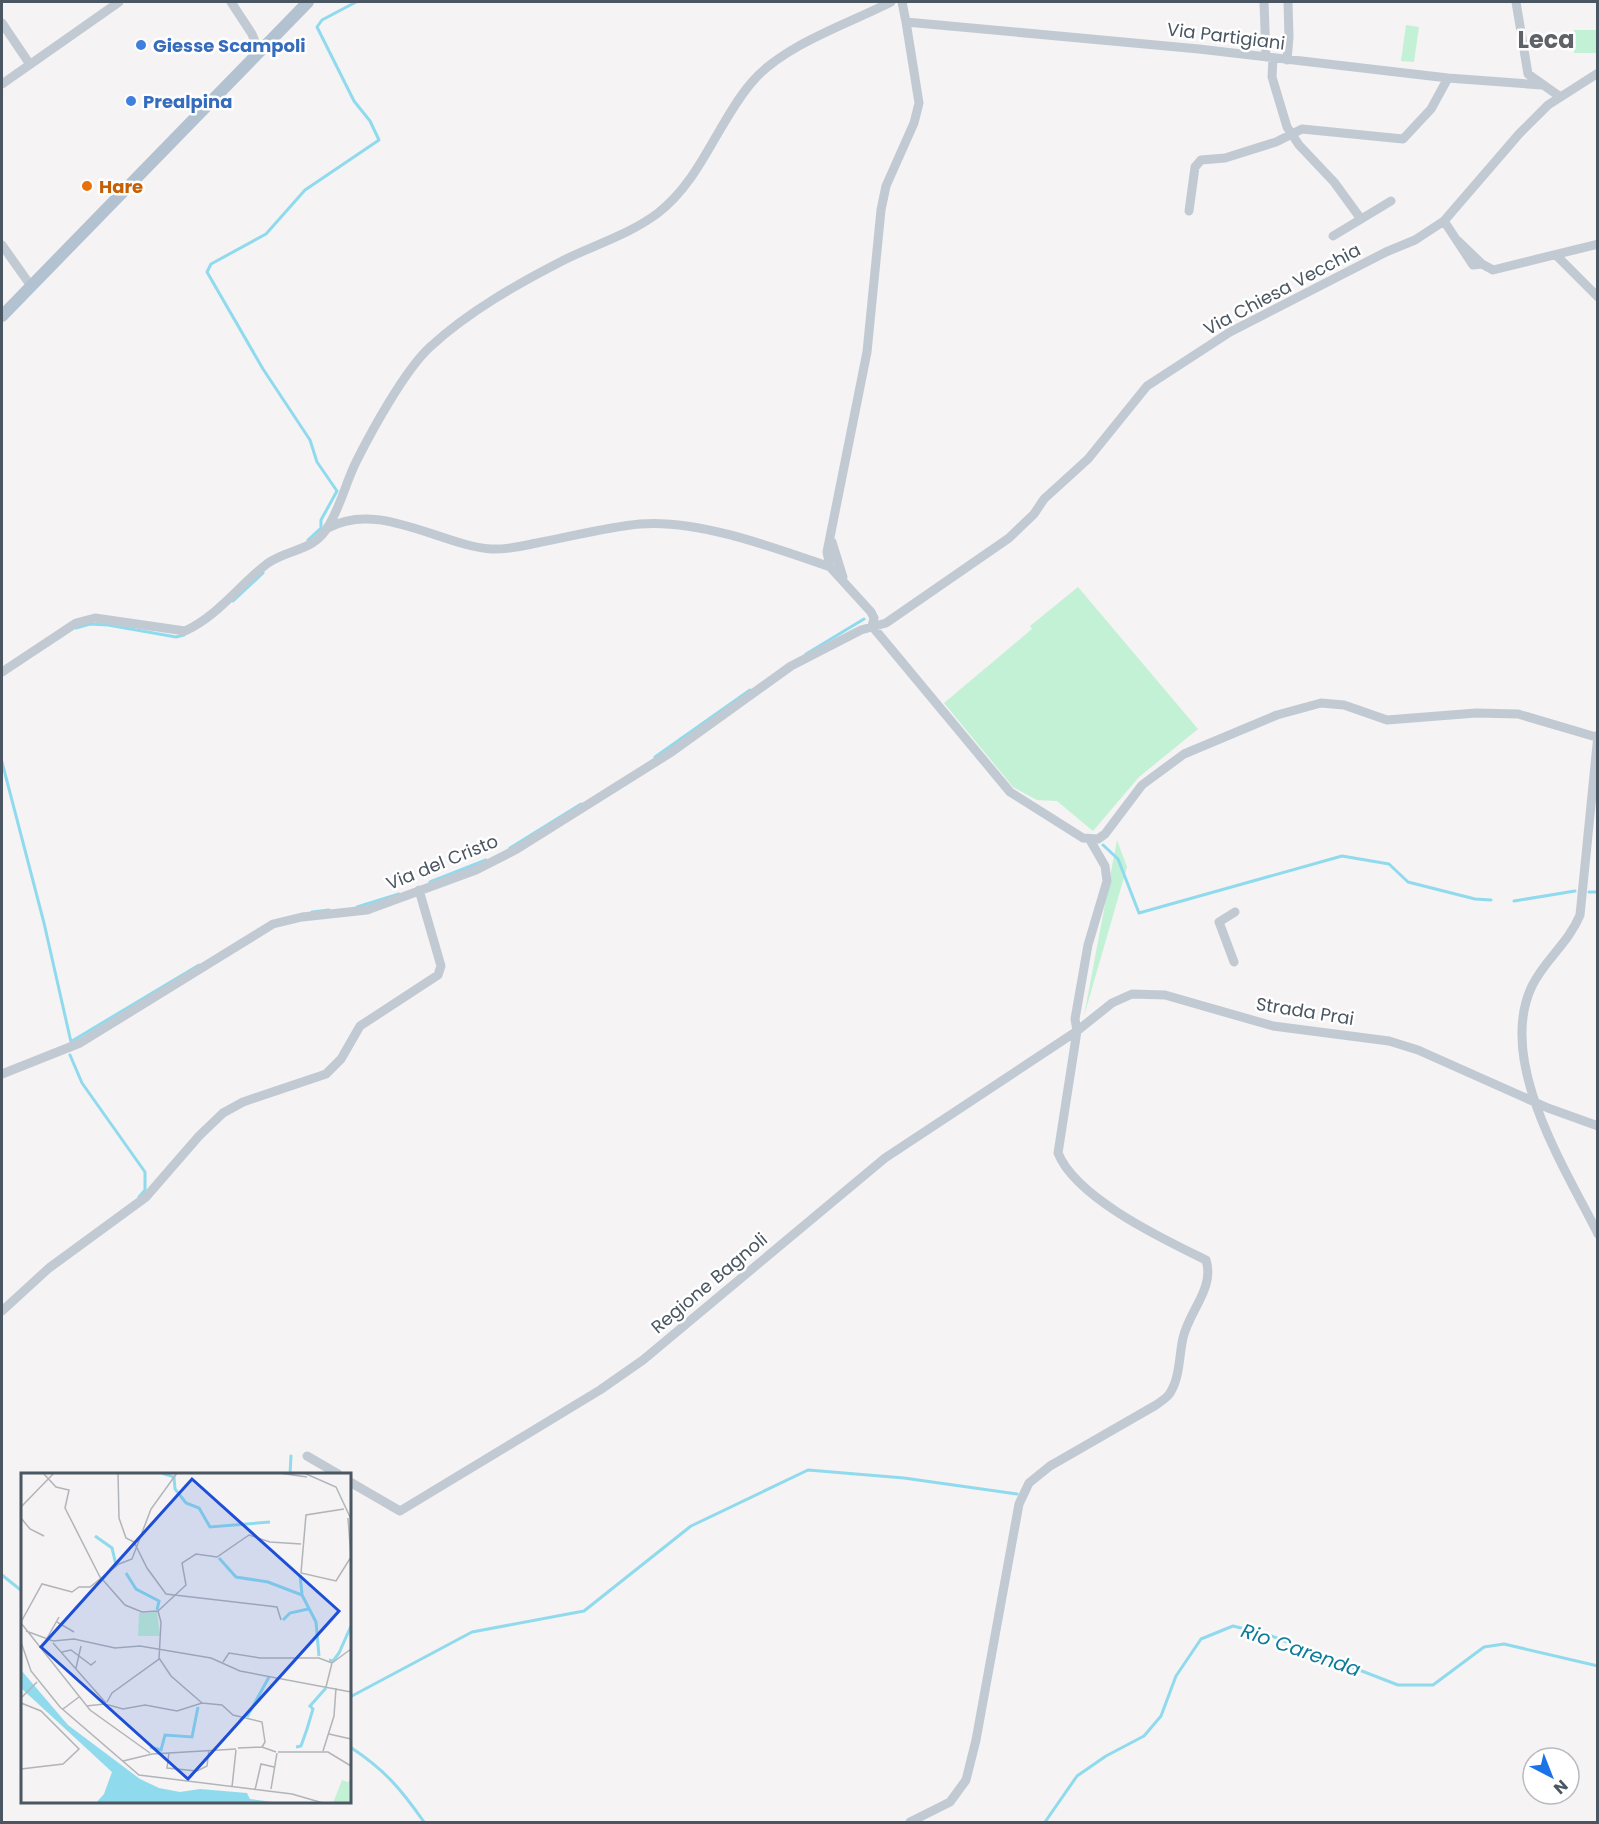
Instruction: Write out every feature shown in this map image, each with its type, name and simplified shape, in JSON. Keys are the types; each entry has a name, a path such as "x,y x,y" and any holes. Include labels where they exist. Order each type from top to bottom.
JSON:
{"main road":[{"path":"2,316 308,2"}],"street":[{"path":"2,84 119,2"},
{"path":"231,2 252,33 259,52"},
{"path":"328,528 356,463 410,369 430,347 491,301 566,260 644,223 660,212 683,188 752,82 767,67 796,48 891,2"},
{"path":"830,567 827,552 830,527 867,352 868,321 886,186 914,123 919,103 903,2"},
{"path":"1264,2 1272,77 1283,121 1334,182 1361,219"},
{"path":"1287,60 1288,2"},
{"path":"1516,2 1526,70 1531,78 1559,96"},
{"name":"Via Partigiani","path":"906,22 1448,78 1542,85"},
{"path":"2,23 29,63"},
{"path":"1513,84 1522,79 1526,70"},
{"name":"Via Chiesa Vecchia","path":"872,626 886,622 1010,538 1034,514 1044,499 1088,459 1147,386 1230,332 1386,252 1415,240 1444,221 1519,134 1559,96 1598,73"},
{"path":"1189,211 1195,168 1201,160 1236,155 1276,142 1302,129 1402,139 1431,109 1448,78"},
{"path":"1333,236 1391,201"},
{"path":"1444,221 1456,240 1482,264 1493,270 1598,244"},
{"path":"2,245 31,286"},
{"path":"1556,255 1598,297"},
{"path":"2,672 76,623 95,618 185,631 199,625 225,605 271,562 298,552 341,520 381,521 467,544 504,549 639,524 665,524 702,529 830,567 871,612 874,618 872,626 1010,792 1077,835 1090,840 1105,866 1107,881 1088,945 1074,1019 1077,1031 1058,1153 1064,1167 1082,1184 1139,1226 1206,1260 1209,1271 1206,1286 1188,1320 1170,1394 1156,1405 1050,1466 1029,1484 1019,1504 976,1740 966,1780 950,1802 910,1822"},
{"path":"830,527 837,564 852,591"},
{"name":"Via del Cristo","path":"2,1074 80,1043 273,924 302,917 367,910 476,870 517,849 670,753 791,666 872,626"},
{"path":"1090,840 1105,834 1142,785 1184,754 1277,715 1321,703 1344,705 1387,720 1476,713 1518,714 1597,736 1580,915 1572,934 1547,962 1531,987 1523,1017 1522,1039 1532,1099 1598,1234"},
{"path":"2,1311 50,1268 146,1197 175,1161 223,1113 243,1102 326,1074 341,1059 360,1026 438,975 441,966 419,890"},
{"path":"1234,962 1219,922 1235,912"},
{"name":"Strada Prai","path":"1077,1031 1112,1003 1132,994 1165,995 1274,1026 1389,1041 1418,1050 1548,1108 1598,1126"},
{"name":"Regione Bagnoli","path":"351,1483 400,1511 500,1451 643,1359 885,1158 1077,1031"},
{"path":"307,1456 336,1473"}],"green space":[{"path":"1406,25 1419,27 1414,62 1401,61"},
{"path":"1574,30 1597,30 1597,53 1574,53"},
{"path":"1078,587 1198,729 1139,777 1093,831 1057,801 1037,800 1013,787 944,703 1032,629 1030,626"},
{"path":"1117,840 1127,867 1084,1016"}],"waterway":[{"path":"308,540 321,528 321,520 337,491 317,462 310,440 263,369 207,272 211,264 266,234 305,190 379,140 370,121 354,101 317,27 322,20 356,2"},
{"path":"233,601 263,573"},
{"path":"806,654 864,619"},
{"path":"76,628 90,624 108,625 176,637 184,635"},
{"path":"655,757 750,690"},
{"path":"2,762 44,923 71,1042"},
{"path":"510,848 581,804"},
{"path":"1103,845 1118,859 1139,913 1342,856 1389,864 1408,882 1475,899 1491,900"},
{"path":"430,882 486,860"},
{"path":"1514,901 1575,891"},
{"path":"1589,892 1598,892"},
{"path":"357,907 399,894"},
{"path":"312,912 329,910"},
{"path":"72,1041 199,965"},
{"path":"70,1055 82,1083 145,1172 145,1190 139,1197"},
{"path":"290,1473 291,1456"},
{"path":"351,1696 472,1632 584,1611 691,1526 808,1470 904,1478 1017,1494"},
{"path":"2,1575 21,1590"},
{"name":"Rio Carenda","path":"1045,1822 1077,1776 1106,1756 1144,1736 1161,1716 1176,1676 1201,1639 1233,1626 1269,1635 1398,1685 1433,1685 1484,1647 1504,1644 1598,1666"},
{"path":"351,1748 373,1763 391,1780 424,1822"}],"place":[{"name":"Giesse Scampoli","path":"141,45"},
{"name":"Prealpina","path":"131,101"},
{"name":"Hare","path":"87,186"}],"district":[{"name":"Leca","path":"1546,39"}]}
